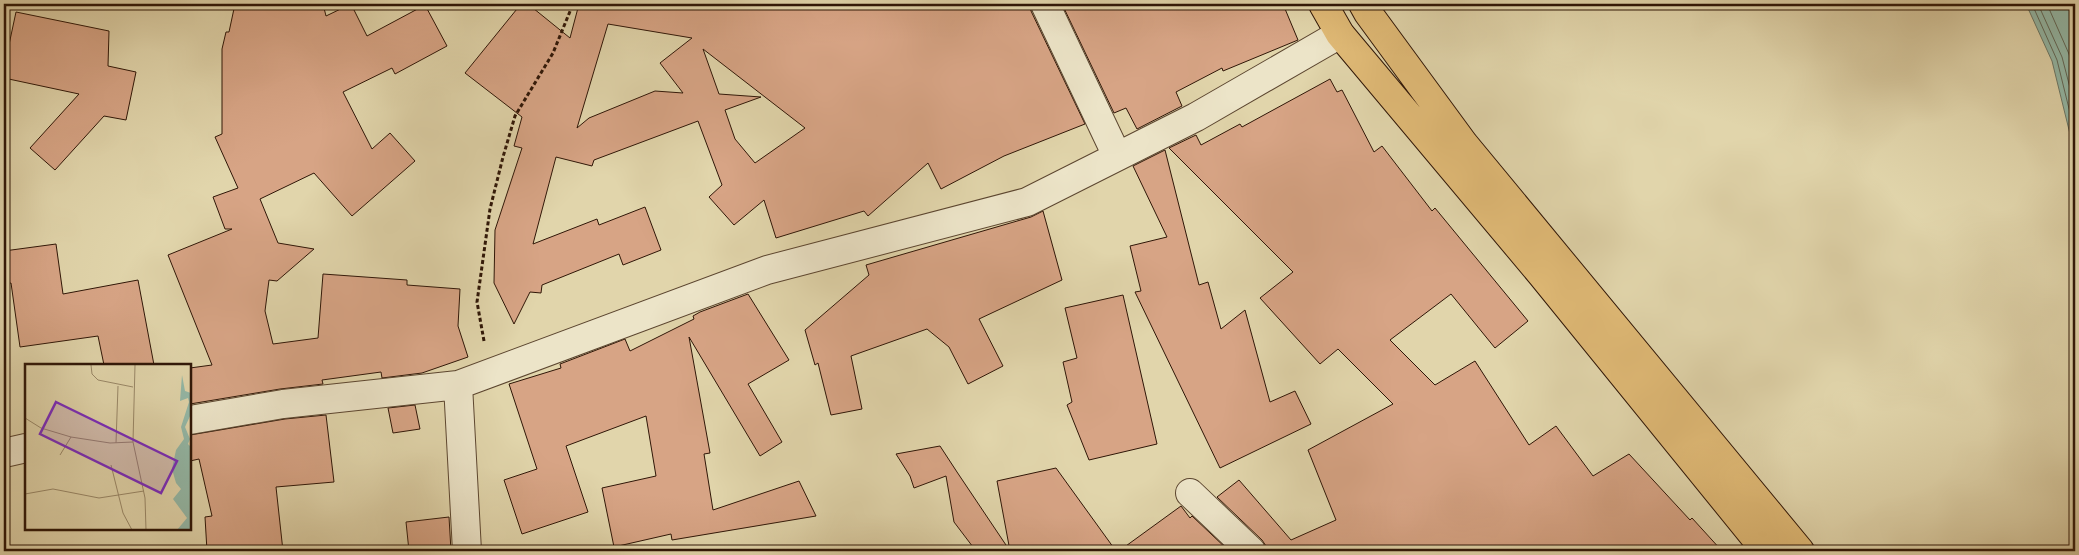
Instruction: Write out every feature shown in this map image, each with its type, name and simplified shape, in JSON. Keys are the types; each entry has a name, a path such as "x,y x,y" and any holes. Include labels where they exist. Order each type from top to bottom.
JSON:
{"highway":[{"path":"1323,4 1340,34 1542,275 1766,551"},
{"path":"1364,4 1368,13 1464,144 1800,551"}],"street":[{"path":"1045,4 1117,156"},
{"path":"191,420 283,404 458,385 767,270 1027,202 1196,117 1340,34"},
{"path":"458,385 467,551"},
{"path":"4,453 25,448"},
{"path":"1190,493 1251,551"}],"path":[{"path":"490,372 477,302 490,209 515,116 553,53 573,4"}],"water":[{"path":"2026,4 2075,4 2075,145 2072,142 2052,61"}],"building":[{"path":"235,4 323,4 326,16 351,4 367,36 425,5 447,46 395,74 392,68 343,92 372,149 390,133 415,161 352,216 314,173 260,199 278,243 314,249 277,281 269,280 265,311 273,344 318,338 323,274 407,280 407,285 460,289 458,326 468,357 422,373 382,378 381,372 322,380 323,384 191,404 191,368 212,365 168,255 232,229 225,229 213,197 238,188 215,137 222,134 222,49 226,32 229,32"},
{"path":"521,4 528,4 570,38 579,4 1030,4 1031,11 1085,124 1004,156 941,189 928,163 868,216 864,211 776,238 764,200 734,225 709,197 722,185 698,121 594,160 592,166 556,157 533,244 597,219 599,225 645,207 661,250 623,265 619,254 542,285 541,293 530,292 514,324 494,283 495,230 522,148 514,146 522,117 465,73","holes":["608,24 692,38 660,63 683,93 655,91 589,118 577,128","703,49 805,128 755,163 735,139 725,110 761,97 719,94"]},
{"path":"1062,4 1283,4 1298,40 1223,71 1222,68 1176,92 1182,106 1137,129 1126,108 1114,113"},
{"path":"16,12 109,31 108,66 136,72 126,120 104,116 55,170 30,148 79,94 4,78 4,68"},
{"path":"1330,79 1337,92 1342,90 1374,152 1382,146 1432,211 1435,208 1528,321 1495,348 1451,294 1390,340 1435,385 1475,361 1529,445 1556,426 1593,476 1629,454 1690,520 1692,518 1722,551 1266,551 1266,546 1262,540 1217,497 1239,480 1291,540 1336,520 1308,450 1393,404 1338,349 1320,364 1260,298 1293,272 1169,148 1196,135 1201,145 1240,124 1242,127"},
{"path":"1165,150 1199,285 1208,282 1221,329 1245,310 1270,402 1295,391 1311,424 1220,468 1135,292 1141,291 1130,246 1167,237 1133,166"},
{"path":"1043,211 1062,280 979,319 1003,366 968,384 949,347 927,329 851,356 862,409 831,415 818,363 815,365 805,330 869,275 866,265 1031,217"},
{"path":"56,244 63,294 138,280 154,364 104,364 98,336 20,347 11,283 4,284 4,251"},
{"path":"748,294 789,360 748,384 782,442 760,456 689,337 710,453 704,454 713,510 799,481 816,516 672,540 671,534 614,547 602,488 656,476 646,416 566,446 588,512 522,534 504,480 537,469 509,384 561,368 560,364 625,339 630,351 694,319 693,316 700,312"},
{"path":"1123,295 1157,444 1089,460 1067,405 1072,402 1063,362 1077,358 1065,308"},
{"path":"415,405 420,429 393,433 388,408"},
{"path":"326,415 334,482 276,487 283,551 207,551 205,517 212,516 199,459 191,461 191,435 285,419"},
{"path":"940,446 1010,551 976,551 954,522 946,476 914,488 910,476 896,454"},
{"path":"1056,468 1116,551 1010,551 997,481"},
{"path":"1181,506 1190,518 1192,516 1229,551 1119,551"},
{"path":"449,517 451,551 409,551 406,522"}]}
